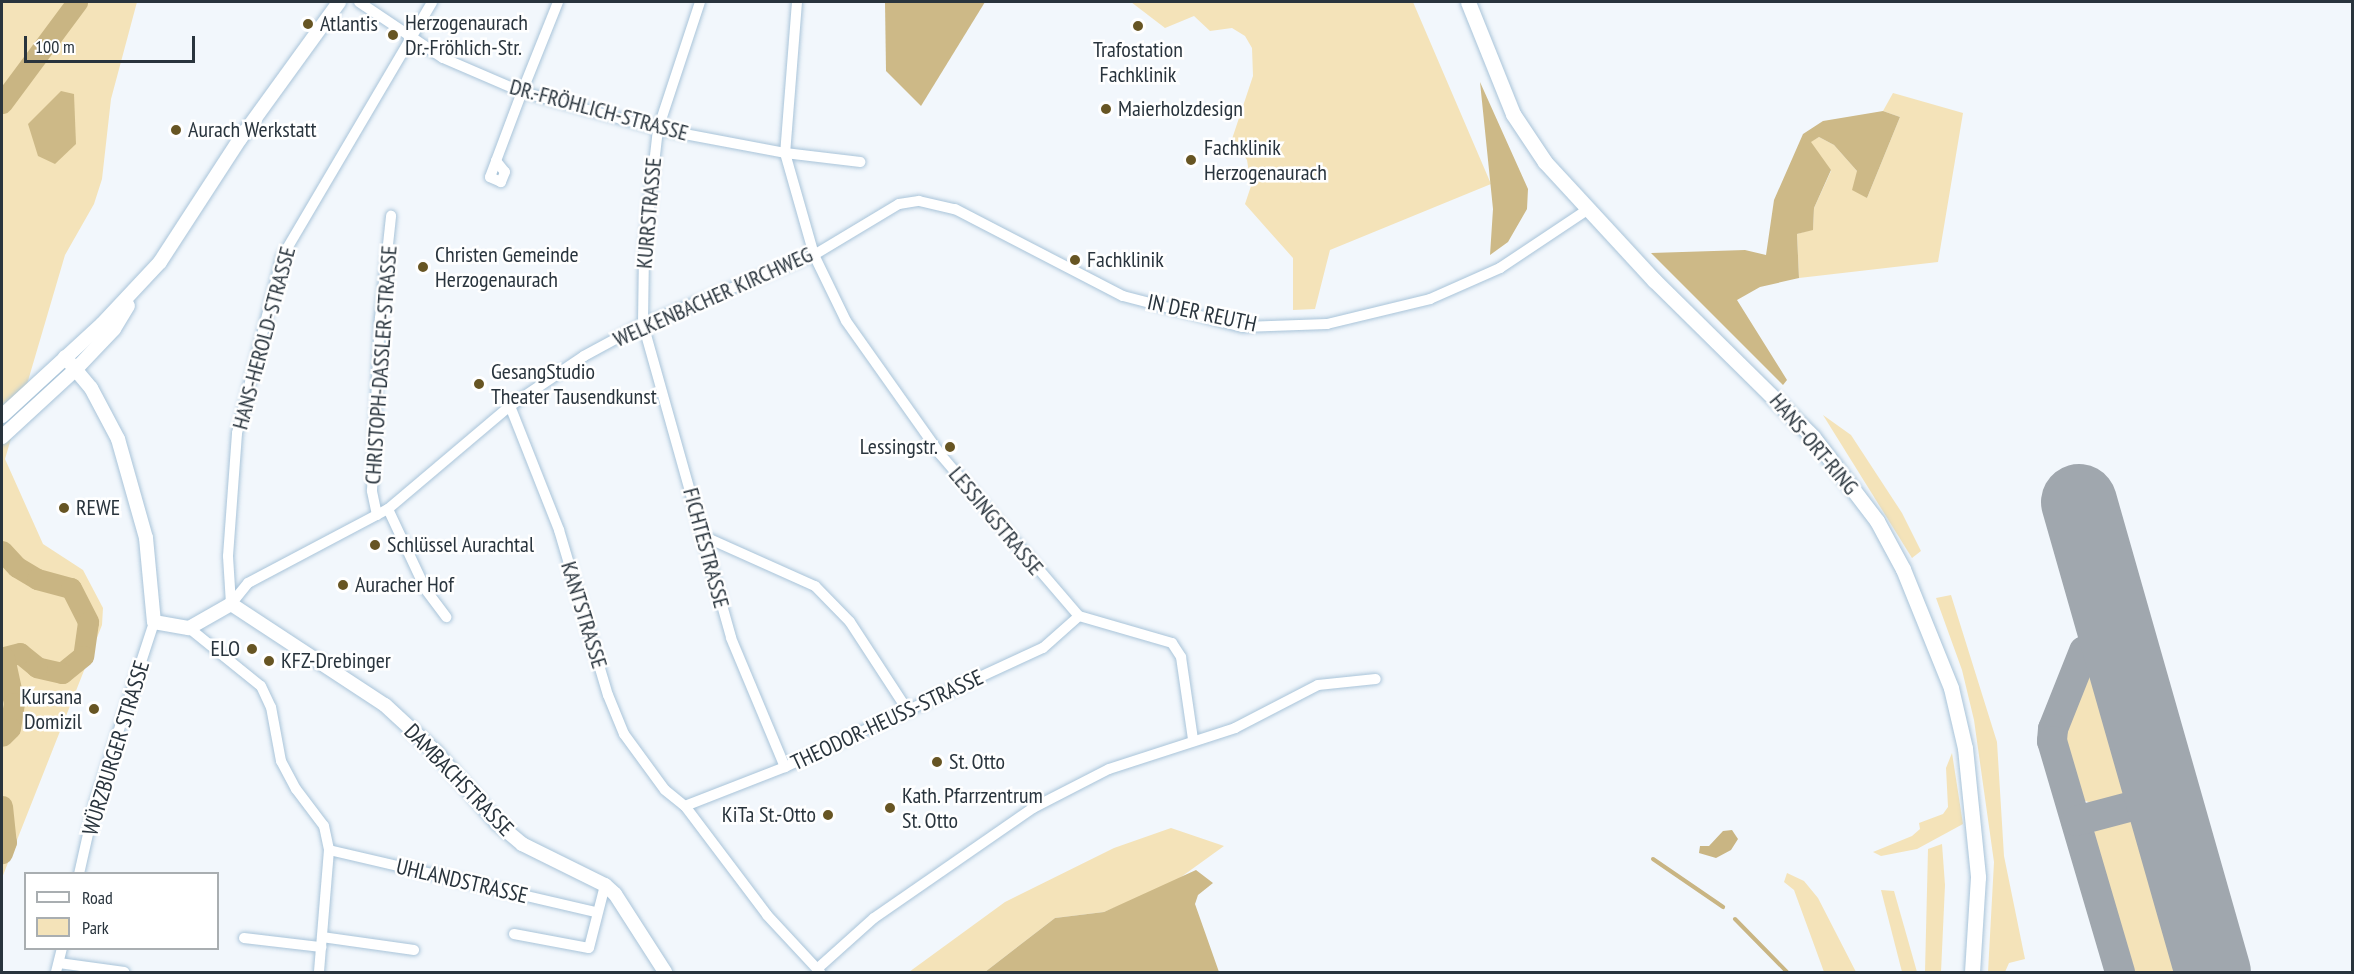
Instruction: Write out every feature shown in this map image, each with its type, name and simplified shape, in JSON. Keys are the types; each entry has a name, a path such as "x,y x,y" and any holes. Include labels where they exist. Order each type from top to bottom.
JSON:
{"main road":[{"name":"HANS-ORT-RING","path":"1468,2 1513,114 1545,162 1654,280 1779,400 1847,479 1877,521 1929,629 1951,688 1975,812 1978,877 1972,972"}],"street":[{"path":"4,434 76,369 114,329 143,282 301,51 339,2"},
{"name":"DR.-FRÖHLICH-STRASSE","path":"359,2 442,58 522,93 658,129 785,153 860,162"},
{"name":"HANS-HEROLD-STRASSE","path":"231,604 228,556 237,433 282,257 432,2"},
{"path":"496,161 558,2"},
{"name":"KURRSTRASSE","path":"643,324 644,252 658,129 700,2"},
{"path":"785,153 797,2"},
{"name":"LESSINGSTRASSE","path":"785,153 814,255 846,321 894,393 991,516 1079,616"},
{"name":"IN DER REUTH","path":"919,201 955,209 1123,296 1244,327 1327,324 1430,299 1500,268 1587,210"},
{"name":"WELKENBACHER KIRCHWEG","path":"189,628 231,604 248,583 388,509 510,406 584,356 643,324 814,255 899,204 919,201"},
{"name":"CHRISTOPH-DASSLER-STRASSE","path":"377,515 372,491 380,318 391,216"},
{"path":"2,416 143,282"},
{"name":"FICHTESTRASSE","path":"643,324 730,638 786,767"},
{"name":"WÜRZBURGER STRASSE","path":"65,357 103,408 128,470 149,556 154,622 95,803 79,872"},
{"name":"KANTSTRASSE","path":"510,406 559,530 608,695 624,734 665,790 685,806 767,915 818,971"},
{"path":"388,509 426,590 446,617"},
{"path":"703,536 815,586 850,622 908,711"},
{"name":"DAMBACHSTRASSE","path":"231,604 385,705 436,752 497,823 522,844 605,885 626,909 665,972"},
{"path":"1079,616 1172,643 1181,657 1193,739"},
{"name":"THEODOR-HEUSS-STRASSE","path":"685,806 786,767 1043,648 1079,616"},
{"path":"154,622 189,628 261,686 271,706 281,761 324,826 329,850 319,972"},
{"path":"818,971 874,918 1034,808 1109,769 1193,739 1235,728 1318,685 1376,679"},
{"name":"UHLANDSTRASSE","path":"329,850 596,912"},
{"name":"UHLANDSTRASSE","path":"514,934 589,948 596,912 605,885"},
{"path":"244,938 414,950"},
{"path":"62,950 58,968 124,972"}],"green space":[{"path":"2,2 137,2 111,99 102,179 94,204 65,255 5,459 43,544 83,570 103,608 102,625 2,878"},
{"path":"1131,2 1413,2 1491,184 1330,250 1315,309 1293,310 1293,258 1245,204 1251,186 1247,160 1232,139 1253,76 1252,48 1245,36 1232,28 1210,31 1194,16 1165,28"},
{"path":"1893,93 1963,113 1938,262 1799,278 1797,234 1813,229 1814,208 1831,171 1810,142 1819,137 1834,145 1857,171 1867,198 1900,117 1883,111"},
{"path":"1823,415 1851,435 1902,513 1921,551 1912,558"},
{"path":"1951,595 1997,742 2004,856 2025,959 2009,963 2005,972 1988,972 1994,862 1974,720 1962,670 1936,598"},
{"path":"2093,667 2112,685 2134,766 2134,780 2128,792 2119,800 2097,805 2077,798 2058,735 2083,671"},
{"path":"1952,753 1963,824 1917,849 1881,856 1873,852 1912,836 1920,829 1919,823 1943,814 1948,807 1946,768"},
{"path":"2118,815 2140,819 2154,835 2194,972 2125,972 2088,843 2099,824"},
{"path":"1171,828 1224,846 1170,885 1104,912 1055,918 985,972 909,972 1005,902 1114,848"},
{"path":"1942,844 1945,885 1941,972 1925,972 1928,849"},
{"path":"1787,873 1804,881 1818,898 1856,972 1824,972 1794,890 1784,882"},
{"path":"1881,890 1894,891 1917,972 1902,972"}],"shaded area":[{"path":"885,2 985,2 921,106 886,71"},
{"path":"1480,82 1528,189 1527,209 1508,242 1490,255 1493,209"},
{"path":"61,91 74,94 76,144 55,164 38,156 28,124"},
{"path":"1883,111 1900,117 1867,198 1852,190 1857,171 1834,145 1819,137 1811,142 1831,170 1814,208 1813,230 1797,234 1799,278 1760,287 1737,300 1787,380 1783,385 1651,253 1745,250 1766,255 1774,200 1803,134 1823,121"},
{"path":"1732,830 1738,839 1731,850 1716,858 1699,853 1700,846 1709,846 1723,831"},
{"path":"1196,870 1213,883 1198,895 1195,904 1219,972 985,972 1055,918 1104,912"}],"waterway":[{"path":"2,103 77,2"},
{"path":"2,551 17,567 37,579 71,588 88,622 83,656 62,673 37,667 20,653 4,657 14,703 10,728 2,736"},
{"path":"2,806 6,842 2,853"},
{"path":"1653,859 1723,907"},
{"path":"1735,919 1787,972"}],"taxiway":[{"path":"2117,638 2084,651 2053,729 2052,741 2120,972"},
{"path":"2076,821 2163,798"}],"runway":[{"path":"2079,502 2213,972"}],"place":[{"name":"Atlantis","path":"308,24"},
{"name":"Trafostation Fachklinik","path":"1138,26"},
{"name":"Herzogenaurach Dr.-Fröhlich-Str.","path":"393,35"},
{"name":"Maierholzdesign","path":"1106,109"},
{"name":"Aurach Werkstatt","path":"176,130"},
{"name":"Fachklinik Herzogenaurach","path":"1191,160"},
{"name":"Fachklinik","path":"1075,260"},
{"name":"Christen Gemeinde Herzogenaurach","path":"423,267"},
{"name":"GesangStudio Theater Tausendkunst","path":"479,384"},
{"name":"Lessingstr.","path":"950,447"},
{"name":"REWE","path":"64,508"},
{"name":"Schlüssel Aurachtal","path":"375,545"},
{"name":"Auracher Hof","path":"343,585"},
{"name":"ELO","path":"252,649"},
{"name":"KFZ-Drebinger","path":"269,661"},
{"name":"Kursana Domizil","path":"94,709"},
{"name":"St. Otto","path":"937,762"},
{"name":"Kath. Pfarrzentrum St. Otto","path":"890,808"},
{"name":"KiTa St.-Otto","path":"828,815"}]}
